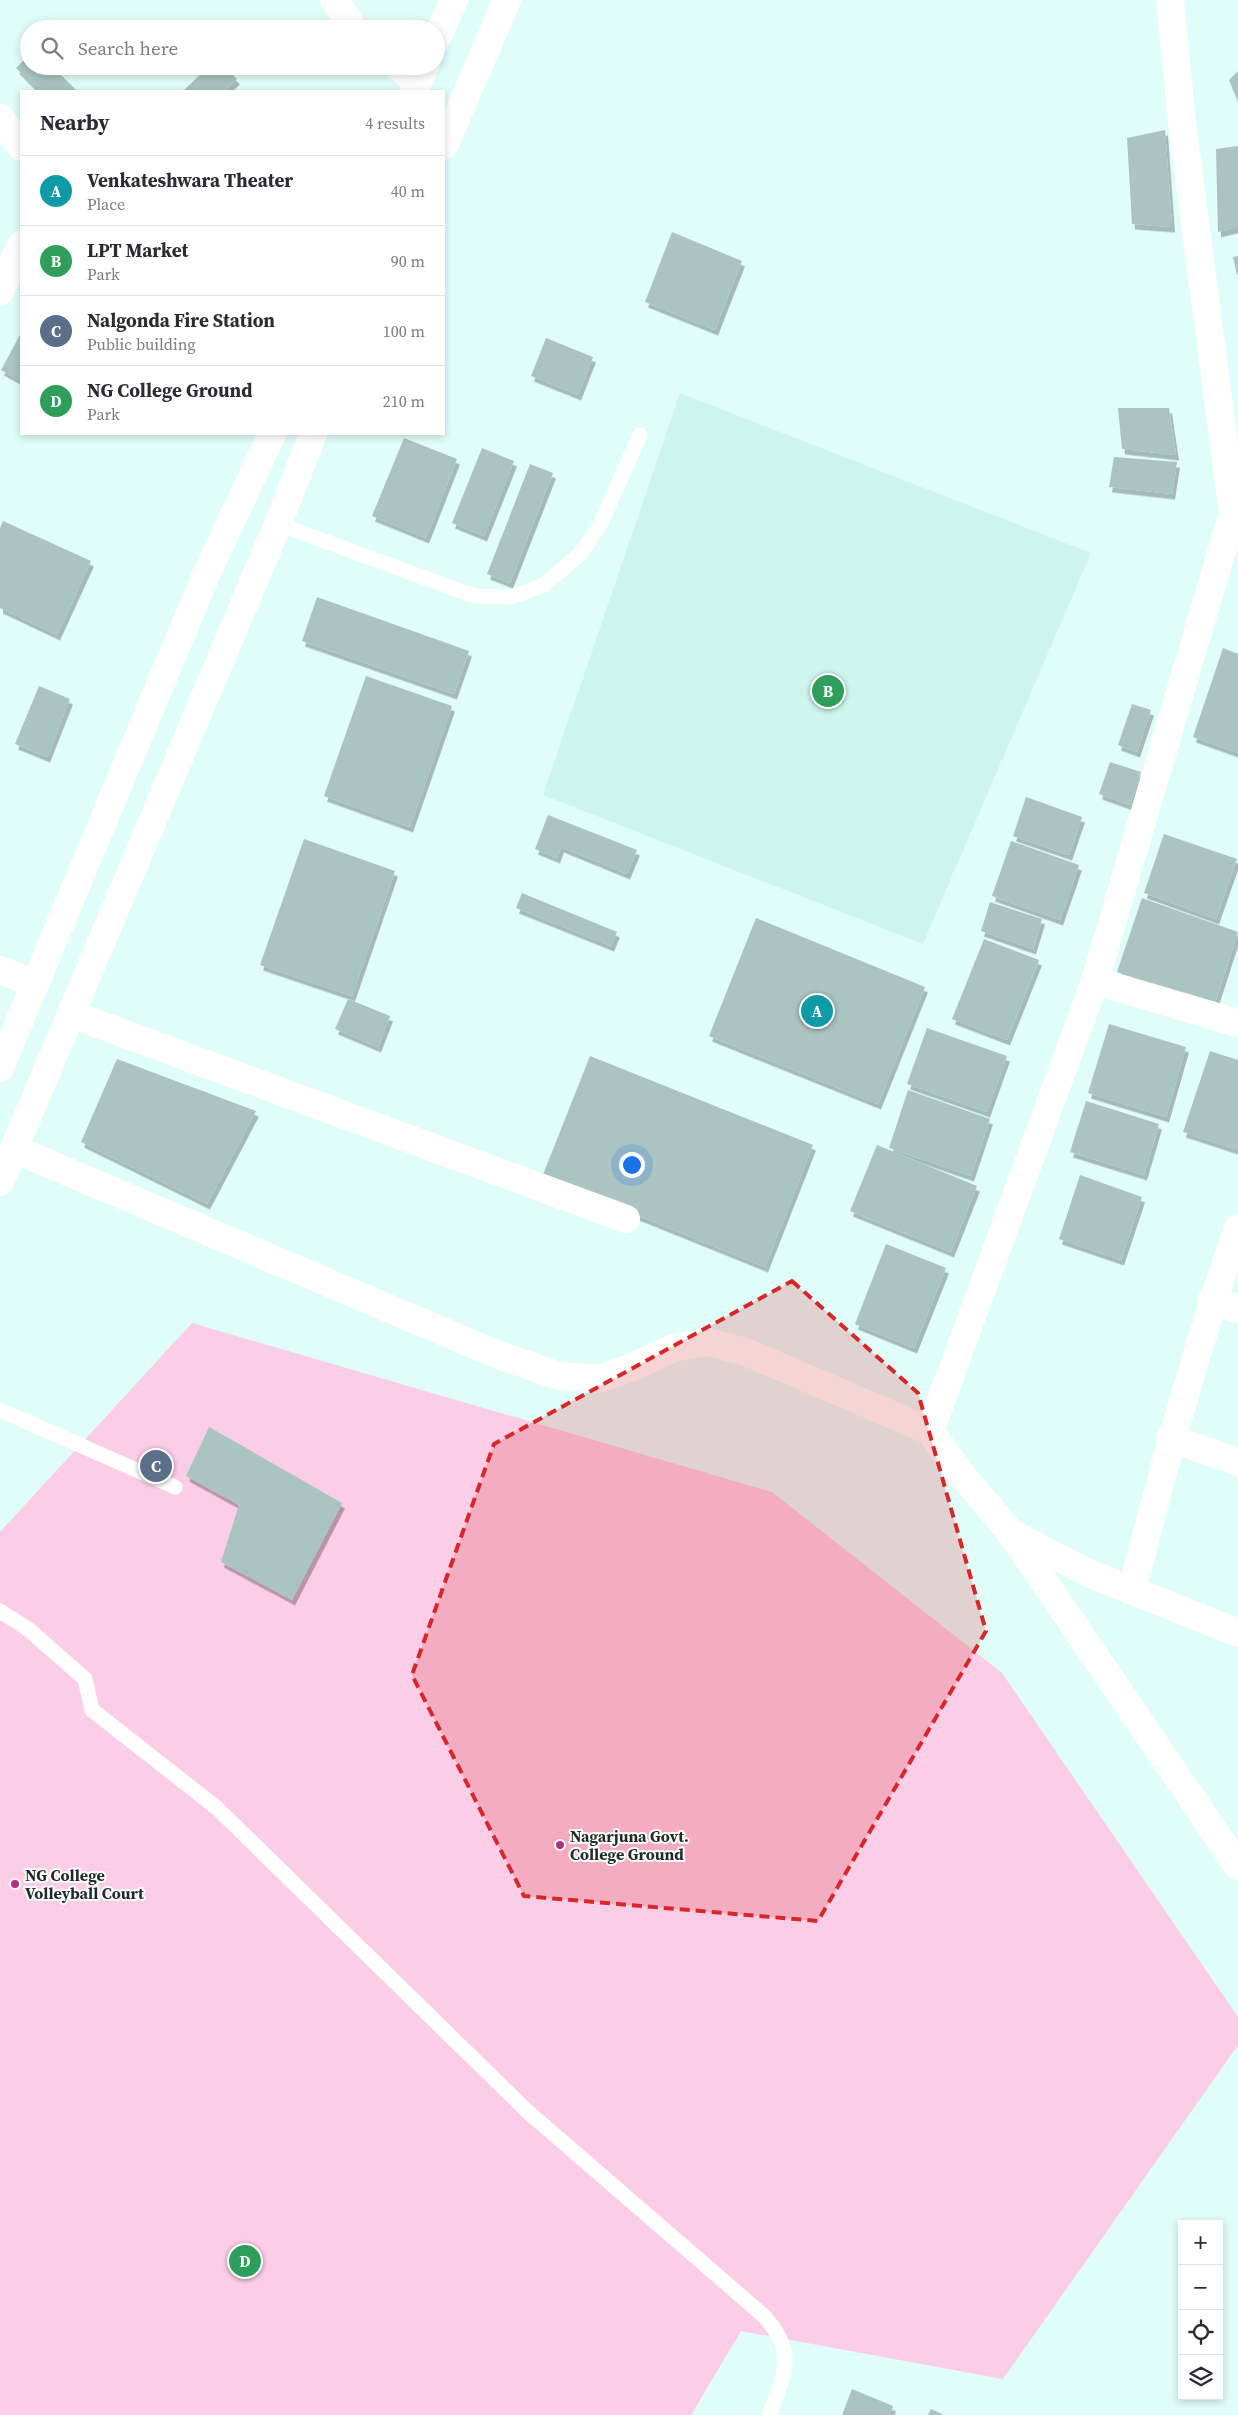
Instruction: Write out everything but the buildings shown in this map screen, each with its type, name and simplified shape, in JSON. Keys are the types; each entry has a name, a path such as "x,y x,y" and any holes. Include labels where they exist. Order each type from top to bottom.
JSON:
{"street":[{"path":"334,0 348,20"},
{"path":"445,20 454,0"},
{"path":"445,144 507,0"},
{"path":"930,1431 1095,981 1235,514 1182,122 1170,0"},
{"path":"0,118 20,146"},
{"path":"0,291 12,258"},
{"path":"0,1068 206,575 272,435"},
{"path":"0,1182 278,524 313,435"},
{"path":"0,970 35,984"},
{"path":"1095,981 1238,1023"},
{"path":"71,1014 626,1219"},
{"path":"14,1149 496,1354 559,1376 599,1379 633,1367 673,1348 708,1342 746,1352 930,1431 961,1474 1011,1533 1238,1866"},
{"path":"1132,1591 1170,1438 1212,1300 1238,1228"},
{"path":"1212,1300 1238,1309"},
{"path":"1170,1438 1238,1462"},
{"path":"1011,1533 1088,1573 1238,1634"}],"lane":[{"path":"278,524 474,596 512,597 544,585 581,553 600,525 640,435"},
{"path":"0,1410 175,1487"},
{"path":"0,1611 28,1629 85,1679 92,1710 217,1808 527,2111 764,2316 775,2329 783,2345 787,2360 770,2415"}],"highlighted area":[{"path":"792,1281 918,1393 986,1631 818,1921 524,1896 412,1675 494,1444"}],"shaded area":[{"path":"680,393 1091,553 923,944 543,795"},
{"name":"Nagarjuna Govt. College Ground","path":"192,1323 772,1492 1002,1673 1238,2017 1238,2045 1003,2379 741,2331 691,2415 0,2415 0,1532"}],"place":[{"name":"LPT Market","path":"828,691"},
{"name":"Venkateshwara Theater","path":"817,1011"},
{"name":"Nalgonda Fire Station","path":"156,1466"},
{"name":"Nagarjuna Govt. College Ground","path":"560,1845"},
{"name":"NG College Volleyball Court","path":"15,1884"},
{"name":"NG College Ground","path":"245,2261"}]}
